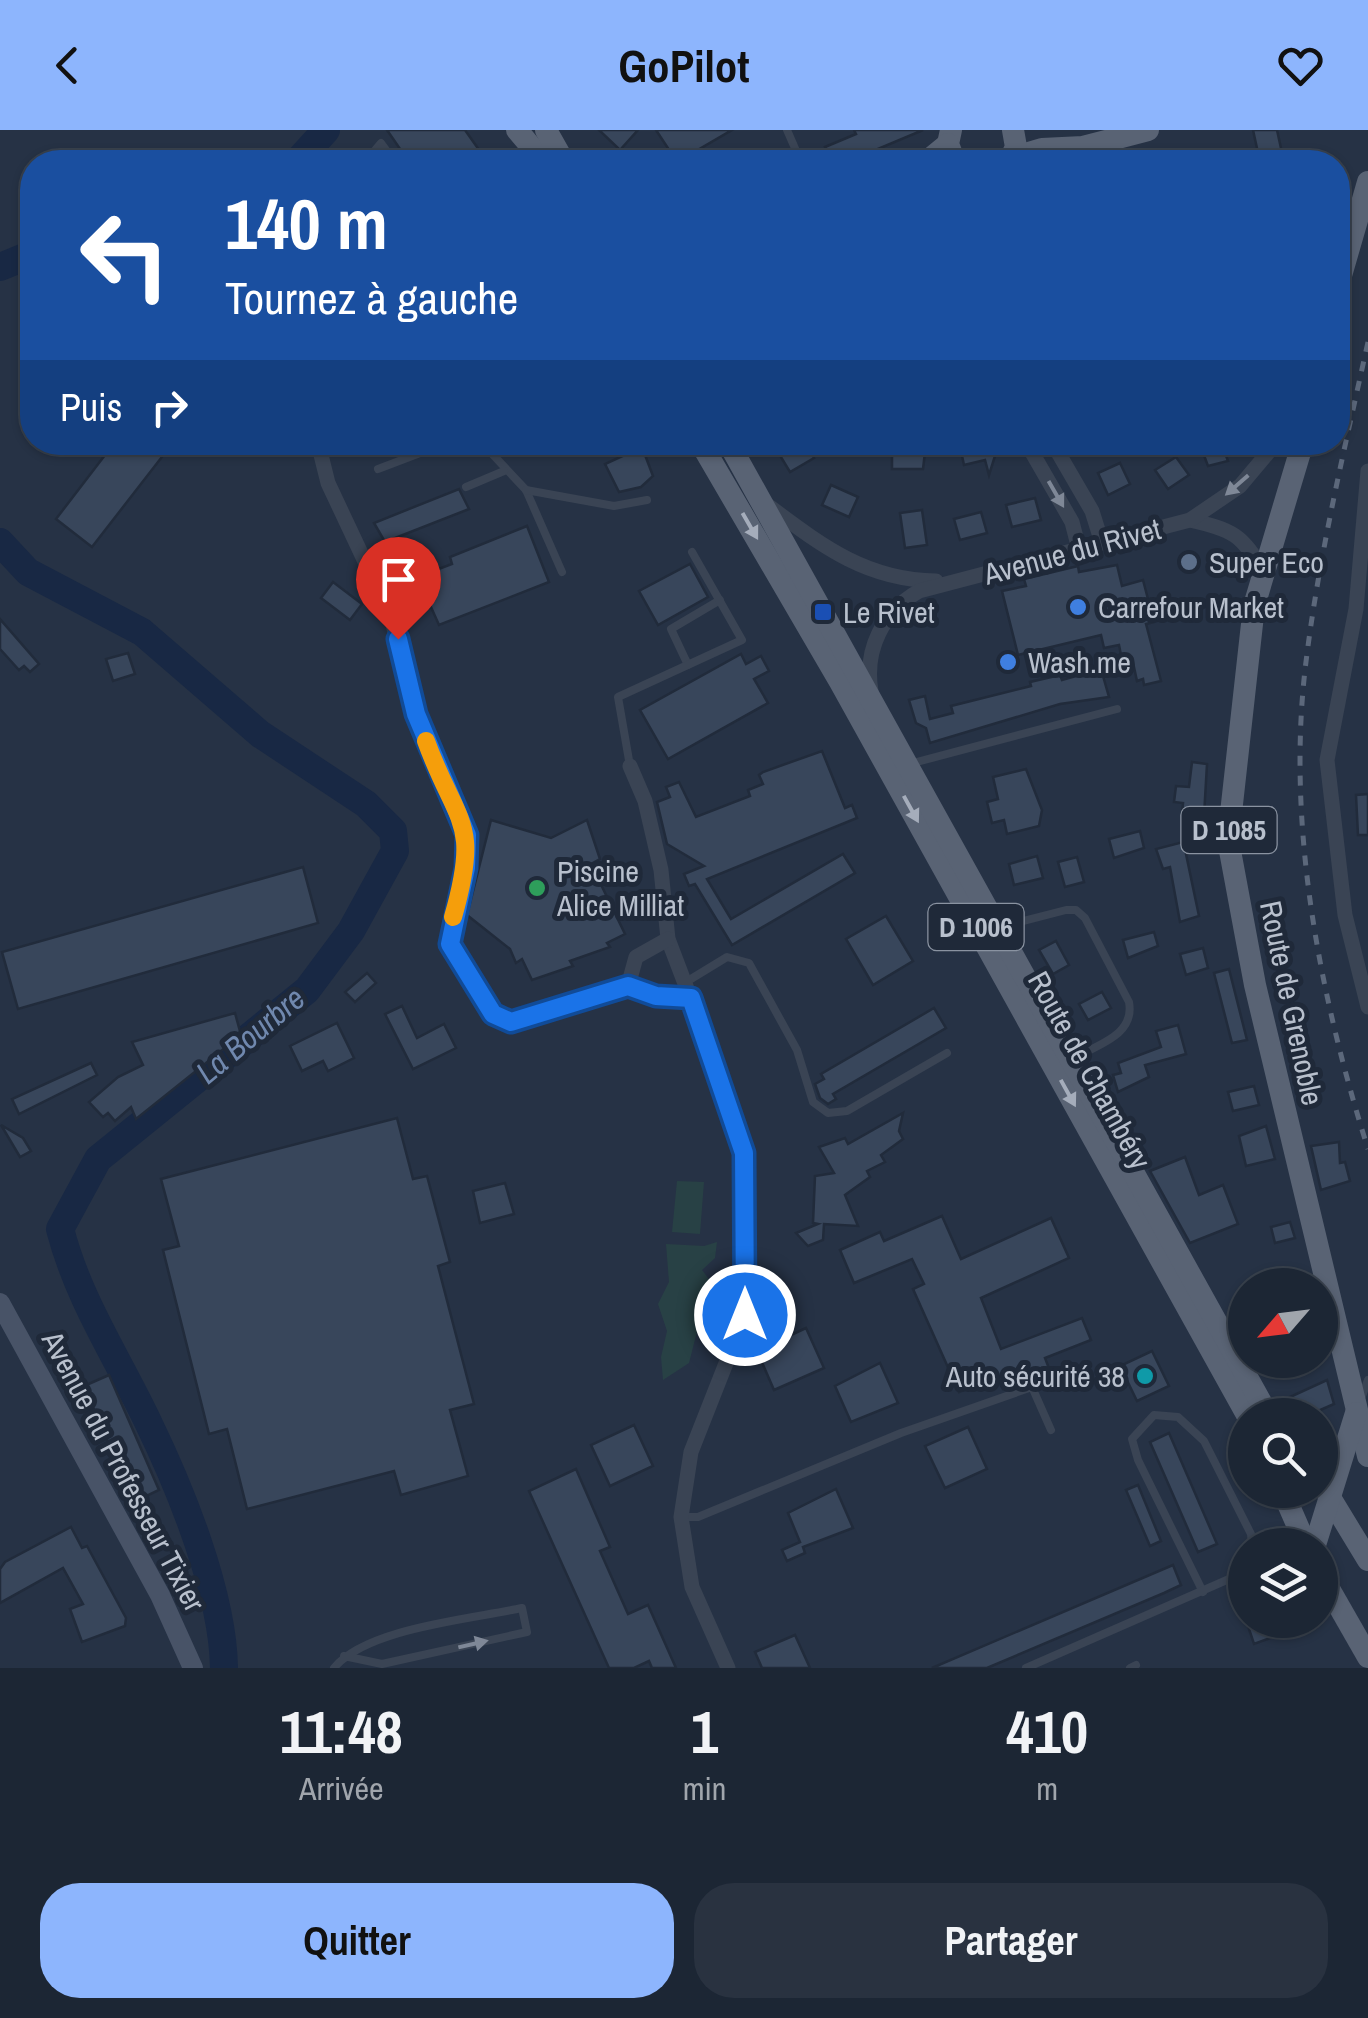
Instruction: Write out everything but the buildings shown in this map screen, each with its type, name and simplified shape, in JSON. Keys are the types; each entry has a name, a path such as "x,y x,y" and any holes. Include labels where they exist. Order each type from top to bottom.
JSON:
{"main road":[{"path":"517,130 534,150"},
{"path":"1042,150 1083,147 1148,130"},
{"path":"1350,244 1368,182"},
{"name":"Route de Chambéry","path":"708,455 840,682 1238,1398"},
{"name":"Route de Chambéry","path":"735,455 1259,1398"},
{"name":"Route de Grenoble","path":"1299,455 1254,606 1228,840 1255,985 1368,1456"},
{"name":"Avenue du Professeur Tixier","path":"0,1303 160,1595 192,1666"},
{"path":"1338,1455 1357,1410"},
{"path":"1336,1508 1368,1560"},
{"path":"1338,1605 1368,1657"}],"street":[{"path":"321,455 328,483 391,618 416,714 467,835 466,868 450,944 472,988 493,1014 511,1022 628,986 656,996 688,990"},
{"path":"1033,455 1072,522 1078,550"},
{"path":"1060,455 1092,511 1102,543"},
{"name":"Avenue du Rivet","path":"872,700 871,655 889,614 919,592 1190,520 1240,486 1266,455"},
{"path":"1368,471 1356,609 1327,760 1345,914 1368,1006"},
{"name":"Avenue du Rivet","path":"758,498 821,545 865,570 893,579 955,582"},
{"name":"Avenue du Rivet","path":"1190,520 1231,530 1248,546 1264,573"},
{"path":"630,766 645,801 661,870 668,939 744,1153 748,1222 742,1333 691,1452 681,1518 692,1587 728,1668"},
{"path":"628,986 636,956 668,939"}],"lane":[{"path":"378,469 415,455"},
{"path":"491,455 526,490 562,572"},
{"path":"466,487 504,472"},
{"path":"526,490 614,506 647,500"},
{"path":"630,766 618,697 742,640 692,552"},
{"path":"688,665 671,628 720,600"},
{"path":"909,764 1117,709"},
{"path":"999,927 1066,910 1076,910 1086,918 1129,1002 1132,1016 1124,1030 1072,1060"},
{"path":"688,990 727,958 749,962 797,1050 814,1102 828,1112 847,1112 947,1053"},
{"path":"1357,1410 1368,1380"},
{"path":"681,1518 698,1517 901,1432 1032,1386 1051,1430"},
{"path":"1203,1592 1138,1460 1132,1439 1154,1415 1178,1417 1204,1440 1248,1528"},
{"path":"1026,1668 1228,1580"},
{"path":"334,1668 344,1656 371,1641 522,1608 527,1632 382,1664 344,1656"},
{"path":"344,1656 344,1668"}],"green space":[{"path":"677,1181 704,1182 700,1234 672,1232"},
{"path":"717,1242 715,1258 702,1270 711,1282 711,1303 702,1312 689,1363 663,1380 661,1357 667,1331 658,1304 669,1282 666,1244 704,1246"}],"waterway":[{"name":"La Bourbre","path":"308,150 326,130"},
{"name":"La Bourbre","path":"0,267 20,259"},
{"name":"La Bourbre","path":"0,542 28,572 142,632 260,734 366,804 393,831 395,851 351,931 307,990 98,1159 60,1229 88,1304 148,1422 198,1542 216,1607 224,1668"}],"railway":[{"path":"1350,424 1368,342"},
{"path":"1343,455 1310,629 1300,791 1304,851 1322,973 1368,1149"}],"slow traffic":[{"path":"426,741 467,835 466,868 453,917"}],"place":[{"name":"Super Eco","path":"1189,562"},
{"name":"Carrefour Market","path":"1078,607"},
{"name":"Le Rivet","path":"823,612"},
{"name":"Wash.me","path":"1008,662"},
{"name":"Piscine Alice Milliat","path":"537,888"},
{"name":"Auto sécurité 38","path":"1145,1376"}],"route":[{"path":"398,639 416,714 467,835 466,868 450,944 472,988 493,1014 511,1022 628,986 656,996 691,998 744,1153 748,1222 745,1315"}]}
